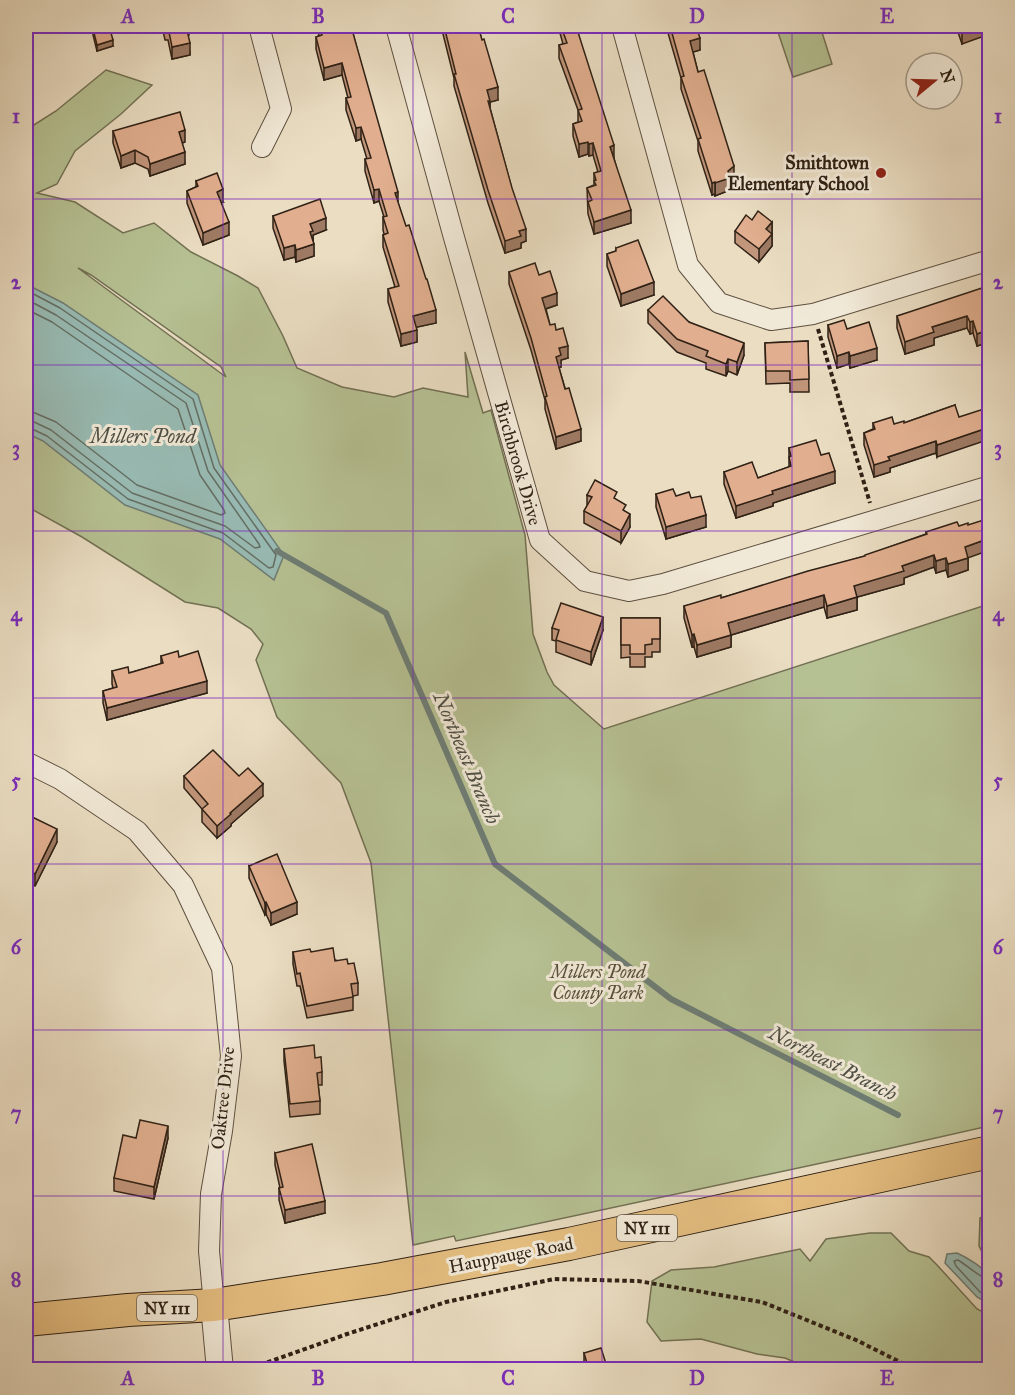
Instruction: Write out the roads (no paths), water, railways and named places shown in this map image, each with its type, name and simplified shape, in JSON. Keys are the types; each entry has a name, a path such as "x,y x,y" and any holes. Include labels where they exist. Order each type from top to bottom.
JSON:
{"main road":[{"name":"Hauppauge Road","path":"26,1320 128,1310 214,1305 382,1279 569,1244 990,1152"}],"street":[{"path":"259,26 281,109 262,147"},
{"name":"Birchbrook Drive","path":"396,26 540,540 585,581 629,591 663,585 990,486"},
{"path":"622,26 688,265 719,303 771,320 813,314 990,260"},
{"name":"Oaktree Drive","path":"26,762 60,779 137,831 183,885 222,968 231,1056 222,1131 211,1194 209,1251 214,1305"},
{"path":"214,1305 220,1370"}],"water":[{"name":"Millers Pond","path":"26,284 63,303 198,395 220,465 284,555 274,580 220,539 125,505 43,441 26,433"},
{"path":"957,1253 976,1264 989,1278 989,1304 977,1297 945,1263 947,1254"}],"waterway":[{"name":"Northeast Branch","path":"277,551 386,613 495,864 671,999 898,1115"}],"place":[{"name":"Smithtown Elementary School","path":"881,173"}],"park label":[{"name":"Millers Pond County Park","path":"598,982"}]}
